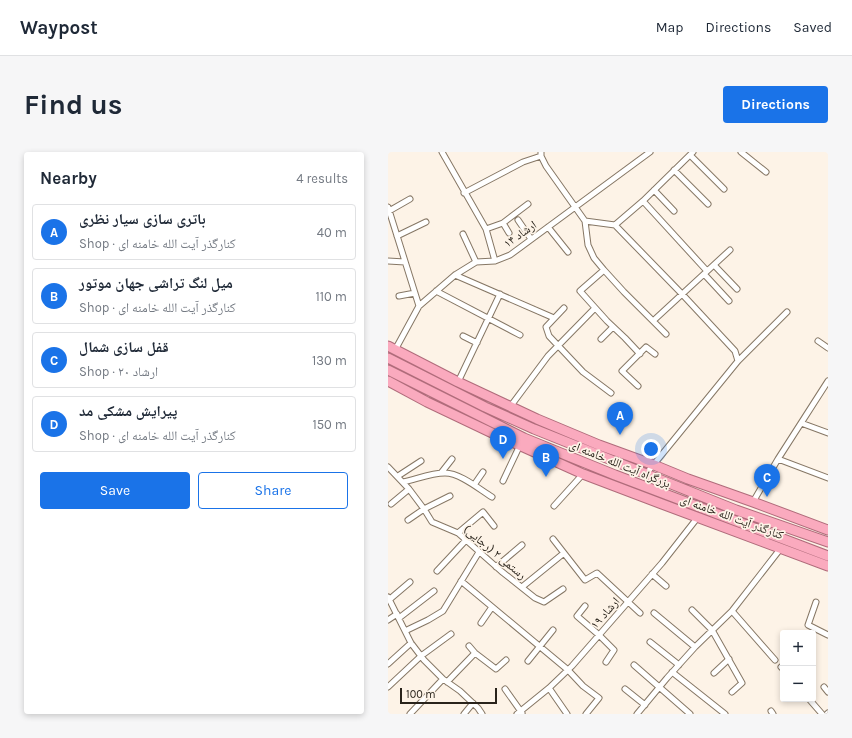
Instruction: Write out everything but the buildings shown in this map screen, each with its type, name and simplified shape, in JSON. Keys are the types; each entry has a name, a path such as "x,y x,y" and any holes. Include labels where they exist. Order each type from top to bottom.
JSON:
{"highway":[{"name":"کنارگذر آیت الله خامنه ای","path":"391,348 536,419 688,479 828,530"},
{"name":"بزرگراه آیت الله خامنه ای","path":"388,358 485,407 534,429 718,502 828,542"},
{"name":"بزرگراه آیت الله خامنه ای","path":"388,370 494,423 553,450 615,476 667,495 784,545 828,556"},
{"name":"کنارگذر آیت الله خامنه ای","path":"388,381 427,402 583,474 698,517 784,545 828,566"},
{"path":"471,399 475,390"},
{"path":"485,407 490,397"},
{"path":"534,429 536,419"},
{"path":"490,432 494,423"},
{"path":"550,459 553,450"},
{"path":"612,485 615,476"},
{"path":"718,502 722,491"},
{"path":"662,504 667,495"}],"street":[{"path":"442,152 464,193 486,229 495,261"},
{"name":"ارشاد ۱۴","path":"391,348 419,306 455,274 476,262 495,261 510,255 650,152"},
{"path":"741,152 766,172"},
{"path":"615,225 643,201 691,153 724,189"},
{"path":"464,193 541,154 546,166 585,221 588,245 594,258 624,292 666,334"},
{"path":"674,170 708,204"},
{"path":"654,190 674,211"},
{"path":"410,199 388,209 419,306"},
{"path":"643,201 729,301"},
{"path":"486,229 503,223 528,204"},
{"path":"518,220 531,239"},
{"path":"585,221 615,225 682,294 735,352 738,361"},
{"path":"397,236 426,222"},
{"path":"503,223 509,233"},
{"path":"548,227 568,252"},
{"path":"463,234 476,262"},
{"path":"653,321 730,250"},
{"path":"388,260 405,262"},
{"path":"714,265 737,289"},
{"path":"604,270 580,291 640,354"},
{"path":"455,274 554,318"},
{"path":"436,291 520,335"},
{"path":"399,296 415,293"},
{"path":"458,382 500,294"},
{"path":"564,308 546,326 549,336 583,372 611,393"},
{"path":"510,407 548,356 595,308"},
{"path":"646,474 738,361 787,312"},
{"path":"601,339 613,327"},
{"path":"464,336 477,343"},
{"path":"818,342 828,348"},
{"path":"638,386 622,371 646,347 656,354"},
{"path":"753,502 778,459 828,381"},
{"path":"801,423 828,433"},
{"path":"503,481 520,445"},
{"path":"441,474 452,459"},
{"path":"778,459 828,478"},
{"path":"398,476 421,461"},
{"name":"رستمی ۲ (رجایی)","path":"388,467 409,489 432,522 458,533 535,598 544,602 562,589"},
{"path":"474,485 483,472"},
{"path":"403,482 430,475 446,473 460,477 492,497"},
{"path":"554,506 583,474"},
{"path":"391,504 409,489"},
{"path":"408,520 450,496"},
{"path":"458,533 483,512 494,526"},
{"name":"ارشاد ۱۹","path":"520,713 568,670 652,574 698,517"},
{"path":"553,539 585,580 597,573 627,603 640,613"},
{"path":"437,571 466,540"},
{"path":"496,566 522,545"},
{"path":"637,714 695,647 732,611 784,545"},
{"path":"405,631 443,611 479,552"},
{"path":"522,587 564,553"},
{"path":"652,574 666,586"},
{"path":"461,581 568,670 583,686 599,698 586,714"},
{"path":"410,582 389,598 411,643 421,656 445,680 473,703 482,714"},
{"path":"388,620 398,616 434,590"},
{"path":"816,602 808,624 828,635"},
{"path":"585,606 577,616 614,650 606,662"},
{"path":"481,623 492,607"},
{"path":"692,610 712,630 742,683 732,692"},
{"path":"732,611 776,660"},
{"path":"654,613 695,647"},
{"path":"528,661 552,630"},
{"path":"388,687 421,656 451,634"},
{"path":"650,642 679,665"},
{"path":"388,664 411,643"},
{"path":"469,646 475,653 496,669 506,660"},
{"path":"413,713 445,680 475,653"},
{"path":"714,673 728,660"},
{"path":"634,665 690,714"},
{"path":"672,672 725,714"},
{"path":"824,687 828,692"},
{"path":"549,688 567,714"},
{"path":"505,689 520,713"},
{"path":"625,689 645,705"},
{"path":"812,702 822,714"},
{"path":"464,714 473,703"}],"place":[{"name":"باتری سازی سیار نظری","path":"620,435"},
{"name":"پیرایش مشکی مد","path":"503,459"},
{"name":"میل لنگ تراشی جهان موتور","path":"546,477"},
{"name":"قفل سازی شمال","path":"767,497"}]}
